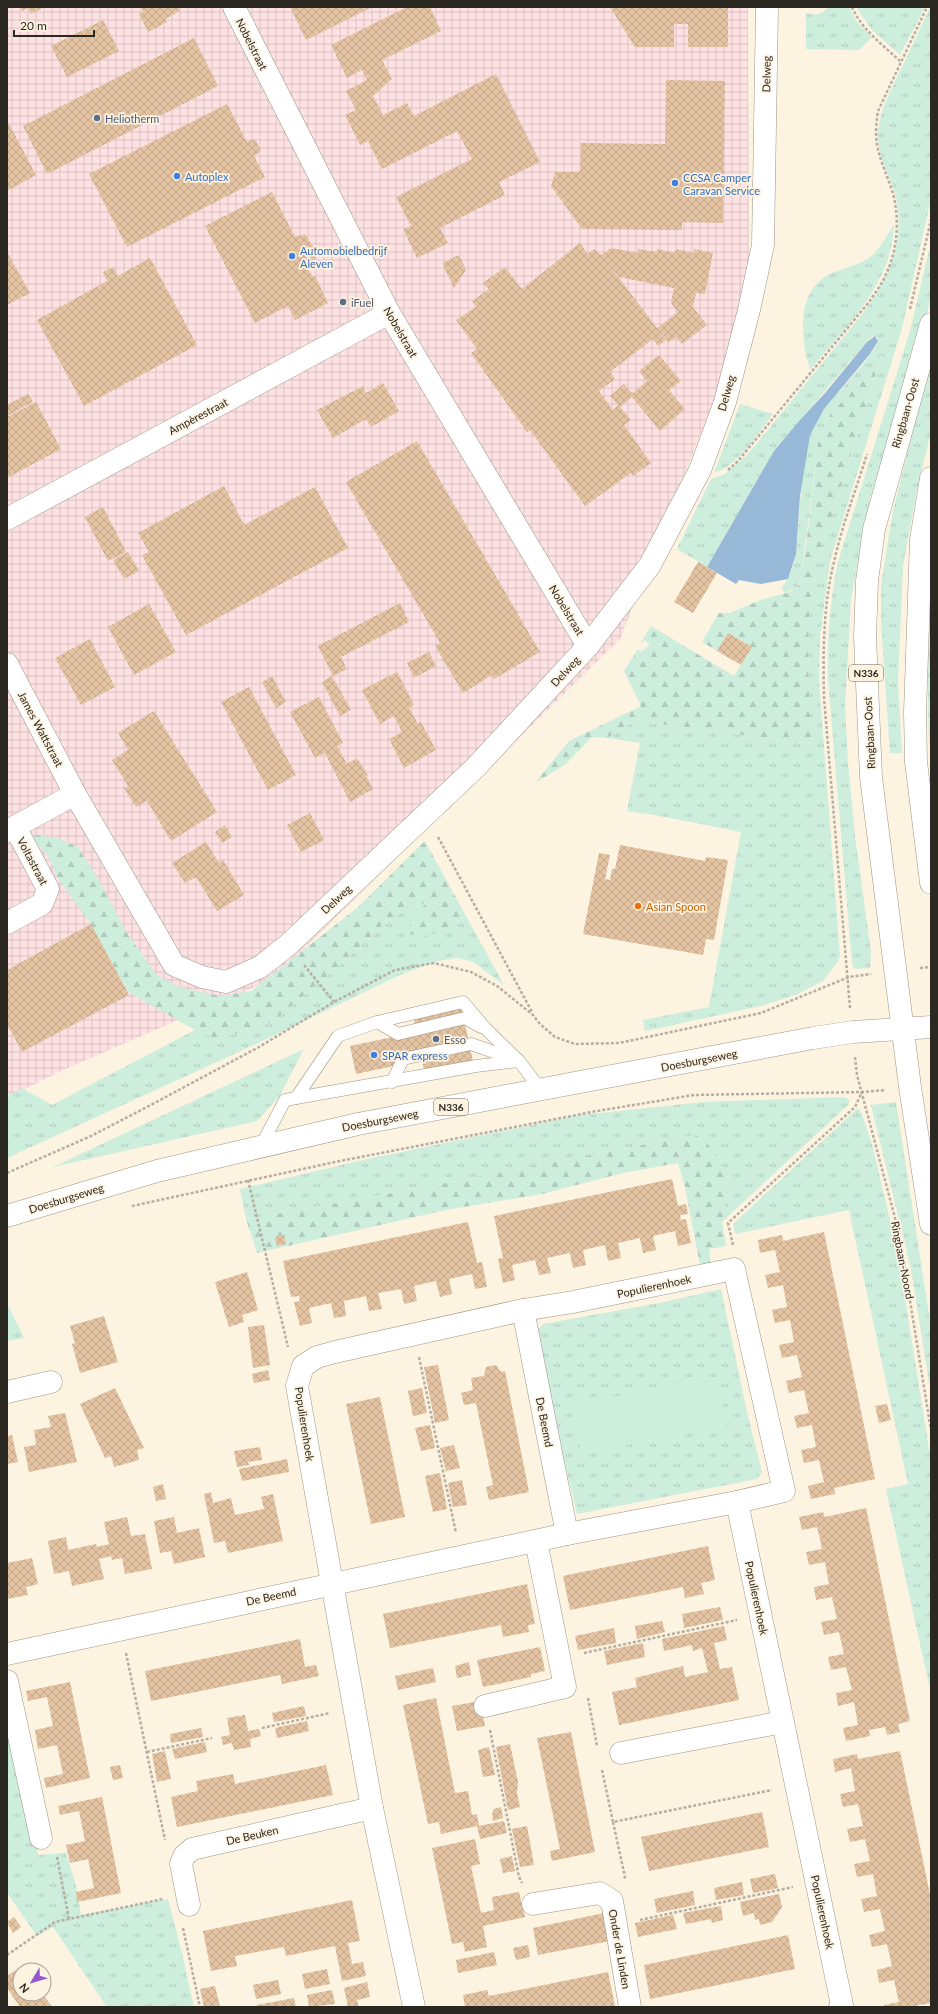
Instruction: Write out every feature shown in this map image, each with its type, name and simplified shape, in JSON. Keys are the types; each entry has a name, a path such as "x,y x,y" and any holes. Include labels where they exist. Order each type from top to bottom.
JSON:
{"street":[{"name":"Nobelstraat","path":"234,7 389,313 588,646"},
{"name":"Delweg","path":"75,794 174,965 202,977 226,982 260,967 288,945 476,767 588,646 650,565 700,470 725,402 749,310 763,246 767,7"},
{"name":"Ampèrestraat","path":"7,519 389,313"},
{"name":"Ringbaan-Oost","path":"902,1028 871,777 865,637 867,581 874,529 931,324"},
{"path":"931,478 921,540 915,712 916,762 931,882"},
{"name":"James Wattstraat","path":"7,664 75,794"},
{"name":"Voltastraat","path":"7,923 42,904 48,889 11,829 75,794"},
{"name":"N336","path":"902,1028 931,1027"},
{"name":"Doesburgseweg","path":"7,1216 157,1171 358,1124 813,1038 853,1032 902,1028"},
{"path":"902,1028 931,1224"},
{"path":"734,1270 784,1491 736,1502"},
{"name":"Populierenhoek","path":"333,1584 297,1386 302,1366 317,1357 414,1334 523,1310 573,1302 734,1270"},
{"name":"De Beemd","path":"523,1310 567,1534"},
{"path":"7,1392 51,1382"},
{"name":"Populierenhoek","path":"736,1502 817,1882 842,2004 840,2007"},
{"name":"De Beemd","path":"7,1654 121,1628 567,1534 736,1502"},
{"path":"485,1706 565,1688 536,1541"},
{"path":"333,1584 372,1808 414,2007"},
{"path":"7,1681 41,1838"},
{"path":"621,1753 783,1722"},
{"name":"De Beuken","path":"180,1864 184,1856 192,1849 372,1808"},
{"path":"180,1864 188,1900"},
{"name":"Onder de Linden","path":"533,1904 600,1893 612,1901 630,2007"}],"lane":[{"path":"296,1098 338,1036 377,1022 398,1034 465,1018 486,1029 519,1061 541,1090"},
{"path":"392,1082 403,1059 471,1044 519,1061"},
{"path":"261,1146 285,1100 476,1066 519,1061"}],"path":[{"path":"852,7 855,14 868,30 901,62"},
{"path":"700,470 715,476 721,474 738,461 869,302 886,274 896,240 896,205 878,155 875,127 878,111 928,7"},
{"path":"427,815 533,1015"},
{"path":"288,945 334,1002"},
{"path":"128,1208 248,1180 597,1111 694,1095 862,1092 855,1107 728,1222 732,1242 734,1270"},
{"name":"Ringbaan-Noord","path":"862,1092 900,1233 931,1430"},
{"path":"248,1180 289,1350 302,1366"},
{"path":"414,1334 461,1557"},
{"path":"560,1658 761,1615"},
{"path":"121,1628 166,1845 180,1864"},
{"path":"565,1688 587,1697 598,1748"},
{"path":"485,1706 519,1877 533,1904"},
{"path":"262,1728 354,1708"},
{"path":"147,1752 212,1738"},
{"path":"600,1762 625,1877 612,1901"},
{"path":"613,1822 796,1785"},
{"path":"41,1838 56,1855 69,1919"},
{"path":"616,1925 817,1882"},
{"path":"7,1955 54,1922 188,1900 181,1920 200,2007"}],"shaded area":[{"path":"7,7 748,7 749,310 620,639 273,979 63,1070 7,1098"}],"green space":[{"path":"828,7 849,7 857,22 872,37 859,50 806,49 806,13 818,14"},
{"path":"856,7 925,7 900,55 871,29"},
{"path":"930,7 931,199 902,328 830,561 820,637 819,681 840,956 837,963 823,981 798,994 761,1006 645,1031 643,1020 709,1007 741,832 627,811 640,743 607,738 634,721 813,744 808,669 809,619 812,594 823,545 882,355 828,418 822,430 818,442 801,579 797,588 784,593 782,587 791,571 796,554 804,464 811,432 816,421 825,408 864,363 871,353 878,338 874,336 870,338 774,451 707,567 677,549 711,479 725,474 748,454 860,317 880,288 893,257 899,224 898,207 894,190 878,143 880,119 888,96"},
{"path":"894,225 891,247 885,267 876,286 852,321 810,370 804,345 803,318 805,305 810,293 817,283 828,275 860,263 874,254"},
{"path":"931,242 931,298 917,350 870,498 851,599 845,706 848,762 855,836 871,952 870,968 854,969 852,964 828,679 831,605 838,562 910,331"},
{"path":"882,354 823,545 812,594 809,619 808,669 813,744 634,721 607,738 592,737 566,764 535,783 569,741 641,706 624,671 638,649 641,652 650,645 645,640 640,644 651,626 734,676 752,647 728,633 717,651 702,642 719,613 730,613 760,600 790,592 799,586 805,555 818,442 822,430 828,418"},
{"path":"931,358 931,432 917,489 903,566 898,682 902,753 890,753 881,622 881,585 893,511"},
{"path":"740,404 773,414 747,448 731,464 714,473"},
{"path":"931,594 931,765 928,722 928,680"},
{"path":"36,835 58,838 78,847 96,875 127,933 157,975 179,987 221,996 251,991 357,908 425,841 466,916 443,931 420,937 408,933 415,915 428,901 392,917 335,969 272,1022 217,1039 195,1030 128,992 90,923 57,877 48,856 32,838"},
{"path":"429,900 443,931 466,916 504,985 473,962 458,958 438,961 400,975 256,1044 7,1158 7,1096 22,1088 52,1105 195,1030 217,1039 272,1022 335,969 392,917"},
{"path":"304,1049 279,1097 257,1121 53,1167"},
{"path":"845,1097 849,1100 849,1104 722,1222 729,1177 695,1135 414,1189 246,1219 240,1189 367,1159 581,1115 703,1102"},
{"path":"896,1102 931,1327 931,1395 911,1269 871,1105"},
{"path":"858,1108 862,1114 872,1144 898,1254 931,1461 931,1694 886,1489 908,1484 849,1210 735,1234 733,1224"},
{"path":"695,1135 706,1141 729,1177 722,1222 726,1246 709,1249 711,1263 700,1265 685,1187 678,1163 623,1173 542,1194 446,1210 257,1253 246,1219 414,1189"},
{"path":"721,1289 747,1412 762,1472 757,1479 577,1514 554,1417 536,1331 543,1324 659,1303","holes":["715,1377 727,1426 582,1453 573,1405"]},
{"path":"7,1303 24,1338 7,1341"},
{"path":"715,1377 728,1426 582,1453 572,1405"},
{"path":"7,1708 38,1855 66,1853 76,1885 81,1915 168,1899 194,2007 107,2007 53,1927 37,1936 7,1893"}],"water":[{"path":"875,336 878,341 870,354 824,409 810,435 800,496 796,554 788,579 761,584 739,580 736,584 707,567 774,451 867,342"}],"building":[{"path":"19,7 44,7 31,14 28,8 22,11"},
{"path":"141,7 178,7 180,11 165,19 167,22 148,32 139,14 143,12"},
{"path":"290,7 372,7 306,40"},
{"path":"407,7 430,7 441,31 382,60 392,79 373,96 383,115 407,103 414,116 496,74 540,162 499,182 505,195 440,228 448,243 417,258 403,229 411,226 396,197 472,159 457,131 382,169 368,141 360,145 345,115 356,110 346,91 367,80 362,70 347,78 331,45"},
{"path":"610,7 728,7 728,47 688,47 688,24 674,24 674,47 635,47"},
{"path":"103,20 119,51 67,77 51,46"},
{"path":"194,38 218,86 47,174 23,126"},
{"path":"666,80 725,81 723,223 682,222 682,230 582,229 551,186 555,172 580,172 581,143 665,144"},
{"path":"227,104 247,142 255,139 261,151 254,156 265,177 127,247 89,174"},
{"path":"7,120 36,175 7,191"},
{"path":"272,192 295,237 305,234 317,253 317,257 308,263 310,266 307,267 313,277 315,276 328,303 295,320 288,306 255,323 205,226"},
{"path":"580,243 588,254 594,249 601,255 611,248 638,253 638,249 657,252 657,249 675,253 676,249 694,253 694,249 713,253 705,294 696,293 693,307 707,325 682,344 676,337 669,342 659,330 666,340 658,346 653,339 610,372 615,379 599,391 613,410 618,405 610,396 624,384 632,393 638,389 647,381 639,371 659,355 681,381 669,390 685,409 660,431 632,397 620,407 631,420 624,425 651,463 633,476 631,473 585,506 530,430 527,432 471,353 477,349 456,320 476,307 472,301 489,289 483,283 505,267 522,289","holes":["606,261 619,277 674,288 671,303 678,312 657,328"]},
{"path":"7,252 30,293 7,305"},
{"path":"459,255 466,270 454,288 442,263"},
{"path":"150,258 197,345 84,406 37,320 107,281 103,272 113,267 118,276"},
{"path":"383,383 399,411 371,427 366,419 333,438 317,410 363,386 366,393"},
{"path":"28,394 33,402 7,416 7,405"},
{"path":"36,402 61,449 7,478 7,417"},
{"path":"417,441 540,652 494,679 492,675 463,693 435,646 440,643 346,482"},
{"path":"224,486 244,525 315,487 348,548 186,635 142,555 149,552 138,533"},
{"path":"103,507 126,552 108,561 85,517"},
{"path":"128,552 139,571 124,579 113,560"},
{"path":"698,562 717,573 693,613 674,602"},
{"path":"400,603 409,622 341,657 347,669 333,676 318,646"},
{"path":"149,604 176,652 134,675 108,627"},
{"path":"728,633 752,647 741,665 717,651"},
{"path":"90,639 115,687 81,705 55,658"},
{"path":"429,652 436,666 414,678 407,663"},
{"path":"397,672 414,705 409,708 418,724 421,722 436,750 404,768 389,739 402,732 394,716 380,724 362,690"},
{"path":"272,676 286,702 276,708 262,682"},
{"path":"332,676 351,710 340,716 322,682"},
{"path":"249,687 296,775 268,790 221,702"},
{"path":"319,697 343,743 337,746 347,764 357,758 368,775 366,776 373,789 350,802 325,753 315,758 290,712"},
{"path":"154,711 217,812 171,841 147,801 136,807 124,788 128,786 112,760 128,750 118,733"},
{"path":"310,813 324,840 301,852 287,825"},
{"path":"225,825 232,837 222,843 215,832"},
{"path":"206,842 219,863 223,860 244,895 217,911 196,877 185,883 172,863"},
{"path":"620,845 705,861 706,857 728,860 714,940 706,939 703,955 583,934 599,853 610,855 605,879 610,880 612,869 615,869"},
{"path":"91,924 129,995 22,1052 7,1024 7,970"},
{"path":"461,1006 473,1061 424,1071 422,1060 356,1074 350,1046 417,1032 413,1016"},
{"path":"672,1179 678,1206 686,1204 688,1214 680,1215 681,1220 686,1219 691,1243 678,1246 675,1231 653,1236 656,1250 643,1253 640,1238 618,1243 621,1258 608,1261 605,1245 583,1250 586,1265 573,1268 570,1253 547,1258 551,1273 539,1275 535,1260 512,1265 515,1280 503,1283 498,1259 503,1258 494,1216"},
{"path":"468,1222 477,1263 482,1262 487,1287 475,1289 472,1274 449,1279 452,1294 440,1297 436,1281 414,1286 417,1301 404,1304 401,1289 378,1293 382,1309 369,1311 366,1296 344,1301 346,1316 334,1318 331,1303 309,1308 312,1323 300,1326 294,1302 300,1301 299,1296 291,1297 283,1261"},
{"path":"824,1232 875,1479 834,1488 835,1494 811,1499 808,1486 824,1482 819,1460 804,1463 801,1450 816,1447 812,1425 797,1428 794,1416 809,1413 804,1390 789,1393 786,1381 802,1377 797,1355 782,1358 779,1345 794,1342 790,1320 775,1323 772,1310 787,1307 783,1285 768,1288 765,1275 780,1272 775,1250 760,1253 758,1240 782,1235 783,1241"},
{"path":"284,1235 286,1244 277,1246 275,1237"},
{"path":"247,1272 258,1310 242,1315 244,1322 229,1327 215,1282"},
{"path":"104,1316 118,1362 80,1373 72,1344 75,1343 70,1326"},
{"path":"264,1325 270,1365 253,1368 248,1327"},
{"path":"438,1365 449,1420 435,1423 424,1367"},
{"path":"496,1365 501,1372 505,1371 529,1492 489,1500 486,1487 493,1485 476,1403 464,1405 461,1393 473,1390 471,1378 484,1376 486,1367"},
{"path":"268,1370 270,1380 254,1383 252,1374"},
{"path":"115,1388 144,1448 137,1450 139,1460 114,1467 111,1456 105,1458 80,1404"},
{"path":"422,1388 427,1413 413,1416 408,1391"},
{"path":"380,1397 405,1517 371,1524 346,1404"},
{"path":"887,1404 891,1420 879,1423 875,1406"},
{"path":"65,1413 77,1462 29,1472 24,1447 36,1445 34,1430 51,1427 48,1416"},
{"path":"430,1425 435,1448 421,1451 415,1428"},
{"path":"12,1435 18,1462 7,1464 7,1436"},
{"path":"454,1445 460,1468 446,1471 440,1448"},
{"path":"260,1447 262,1460 248,1462 249,1465 237,1467 234,1451"},
{"path":"287,1459 289,1472 242,1481 239,1469"},
{"path":"440,1473 447,1509 433,1512 425,1476"},
{"path":"462,1480 467,1505 453,1507 448,1483"},
{"path":"163,1484 166,1499 156,1501 153,1487"},
{"path":"211,1492 213,1503 231,1498 235,1515 264,1509 261,1497 273,1494 283,1541 228,1553 225,1541 214,1543 204,1494"},
{"path":"866,1508 910,1721 898,1724 900,1732 887,1735 885,1727 869,1730 870,1736 846,1741 843,1728 858,1725 854,1702 838,1706 836,1693 852,1690 846,1667 831,1670 828,1657 844,1654 839,1632 824,1635 821,1622 837,1619 832,1597 816,1600 814,1587 829,1584 825,1562 809,1565 806,1552 822,1549 817,1527 802,1530 799,1517 823,1512 825,1517"},
{"path":"127,1517 131,1536 145,1534 152,1569 125,1574 122,1558 112,1560 111,1556 99,1559 104,1579 72,1586 69,1571 54,1574 48,1541 66,1537 68,1550 96,1544 97,1547 109,1544 104,1522"},
{"path":"174,1517 177,1533 199,1528 205,1557 174,1564 171,1551 160,1553 154,1521"},
{"path":"708,1546 715,1580 701,1583 704,1594 685,1598 683,1587 570,1610 563,1576"},
{"path":"32,1558 38,1584 26,1587 28,1595 7,1599 7,1563"},
{"path":"527,1584 535,1624 528,1625 529,1632 503,1637 501,1625 390,1648 383,1614"},
{"path":"720,1607 723,1620 684,1628 682,1614"},
{"path":"662,1621 665,1632 637,1639 635,1626"},
{"path":"724,1626 727,1640 714,1643 720,1669 732,1667 739,1700 619,1725 612,1692 637,1687 635,1678 683,1666 685,1677 708,1672 702,1648 693,1651 692,1645 664,1651 662,1639"},
{"path":"614,1628 616,1643 578,1650 575,1636"},
{"path":"300,1639 305,1667 316,1665 319,1676 282,1684 280,1675 151,1701 145,1671"},
{"path":"643,1643 645,1657 607,1665 604,1651"},
{"path":"540,1647 545,1671 531,1674 531,1677 483,1687 477,1660"},
{"path":"469,1662 471,1675 457,1678 455,1666"},
{"path":"433,1668 436,1682 398,1690 395,1676"},
{"path":"70,1682 90,1778 46,1788 44,1778 63,1774 57,1745 38,1749 35,1730 53,1726 47,1697 28,1701 26,1691"},
{"path":"436,1698 455,1793 468,1791 472,1815 477,1814 479,1826 504,1821 507,1833 480,1839 477,1826 441,1834 439,1822 428,1824 403,1705"},
{"path":"480,1701 485,1726 457,1731 452,1706"},
{"path":"304,1706 306,1716 274,1722 272,1713"},
{"path":"245,1715 248,1731 259,1729 261,1736 250,1739 251,1747 234,1750 232,1743 223,1745 221,1737 230,1735 227,1718"},
{"path":"307,1721 309,1731 277,1738 275,1728"},
{"path":"201,1728 203,1737 171,1743 170,1734"},
{"path":"571,1732 595,1852 552,1861 550,1851 560,1849 537,1738"},
{"path":"205,1742 207,1752 175,1759 172,1749"},
{"path":"510,1744 518,1782 517,1793 520,1807 508,1810 496,1747"},
{"path":"489,1747 495,1775 483,1777 478,1750"},
{"path":"165,1751 171,1779 157,1782 152,1754"},
{"path":"900,1751 931,1899 931,2003 909,2007 884,2007 884,2005 899,2002 894,1980 879,1983 877,1970 892,1966 887,1944 872,1947 869,1935 885,1931 880,1909 864,1912 861,1899 877,1896 873,1874 857,1877 854,1864 870,1861 865,1839 850,1842 847,1829 863,1826 858,1804 843,1807 840,1794 855,1791 851,1768 835,1772 833,1759 857,1754 858,1759"},
{"path":"120,1765 123,1778 113,1780 110,1767"},
{"path":"326,1765 333,1795 177,1827 171,1797 198,1791 196,1781 233,1774 235,1784"},
{"path":"102,1797 121,1893 77,1902 76,1892 94,1888 88,1859 70,1863 66,1845 85,1841 79,1811 60,1815 58,1806"},
{"path":"501,1807 503,1818 493,1821 492,1814 494,1809"},
{"path":"762,1812 769,1847 649,1871 641,1837"},
{"path":"527,1826 534,1865 520,1867 512,1829"},
{"path":"475,1839 480,1864 471,1866 481,1913 494,1910 492,1897 519,1892 525,1917 483,1926 487,1947 465,1952 463,1942 452,1944 432,1848"},
{"path":"512,1856 515,1871 503,1873 500,1859"},
{"path":"775,1874 778,1888 753,1893 750,1879"},
{"path":"742,1882 744,1895 716,1900 714,1888"},
{"path":"693,1891 695,1905 657,1913 654,1899"},
{"path":"779,1894 782,1907 772,1922 760,1925 759,1919 755,1920 754,1913 743,1916 740,1902"},
{"path":"352,1900 360,1941 348,1943 352,1964 363,1962 366,1976 342,1981 335,1946 286,1956 284,1947 235,1956 237,1966 211,1971 203,1931"},
{"path":"721,1906 723,1920 712,1923 711,1919 686,1924 683,1913"},
{"path":"604,1913 610,1941 538,1955 533,1928"},
{"path":"673,1915 677,1929 638,1937 635,1923"},
{"path":"14,1917 21,1927 13,1933 7,1922"},
{"path":"788,1935 795,1969 650,1999 644,1965"},
{"path":"528,1945 530,1957 516,1960 513,1948"},
{"path":"494,1952 497,1965 458,1973 456,1960"},
{"path":"327,1969 330,1984 305,1989 302,1974"},
{"path":"608,1972 615,2006 465,2007 463,1995 487,1990 489,1996"},
{"path":"12,1973 12,1995 7,1988 7,1976"},
{"path":"278,1980 281,1994 256,1999 253,1985"},
{"path":"367,1982 370,1997 357,2000 359,2007 348,2007 344,1988"},
{"path":"215,1986 220,2007 204,2007 200,1989"},
{"path":"332,1990 335,2004 309,2007 307,1995"},
{"path":"294,1998 296,2007 257,2007 257,2005"},
{"path":"17,2002 49,2002 52,2007 20,2007"}],"place":[{"name":"Heliotherm","path":"97,118"},
{"name":"Autoplex","path":"177,176"},
{"name":"CCSA Camper Caravan Service","path":"675,183"},
{"name":"Automobielbedrijf Aleven","path":"292,256"},
{"name":"iFuel","path":"343,302"},
{"name":"Asian Spoon","path":"638,906"},
{"name":"Esso","path":"436,1039"},
{"name":"SPAR express","path":"374,1055"}]}
